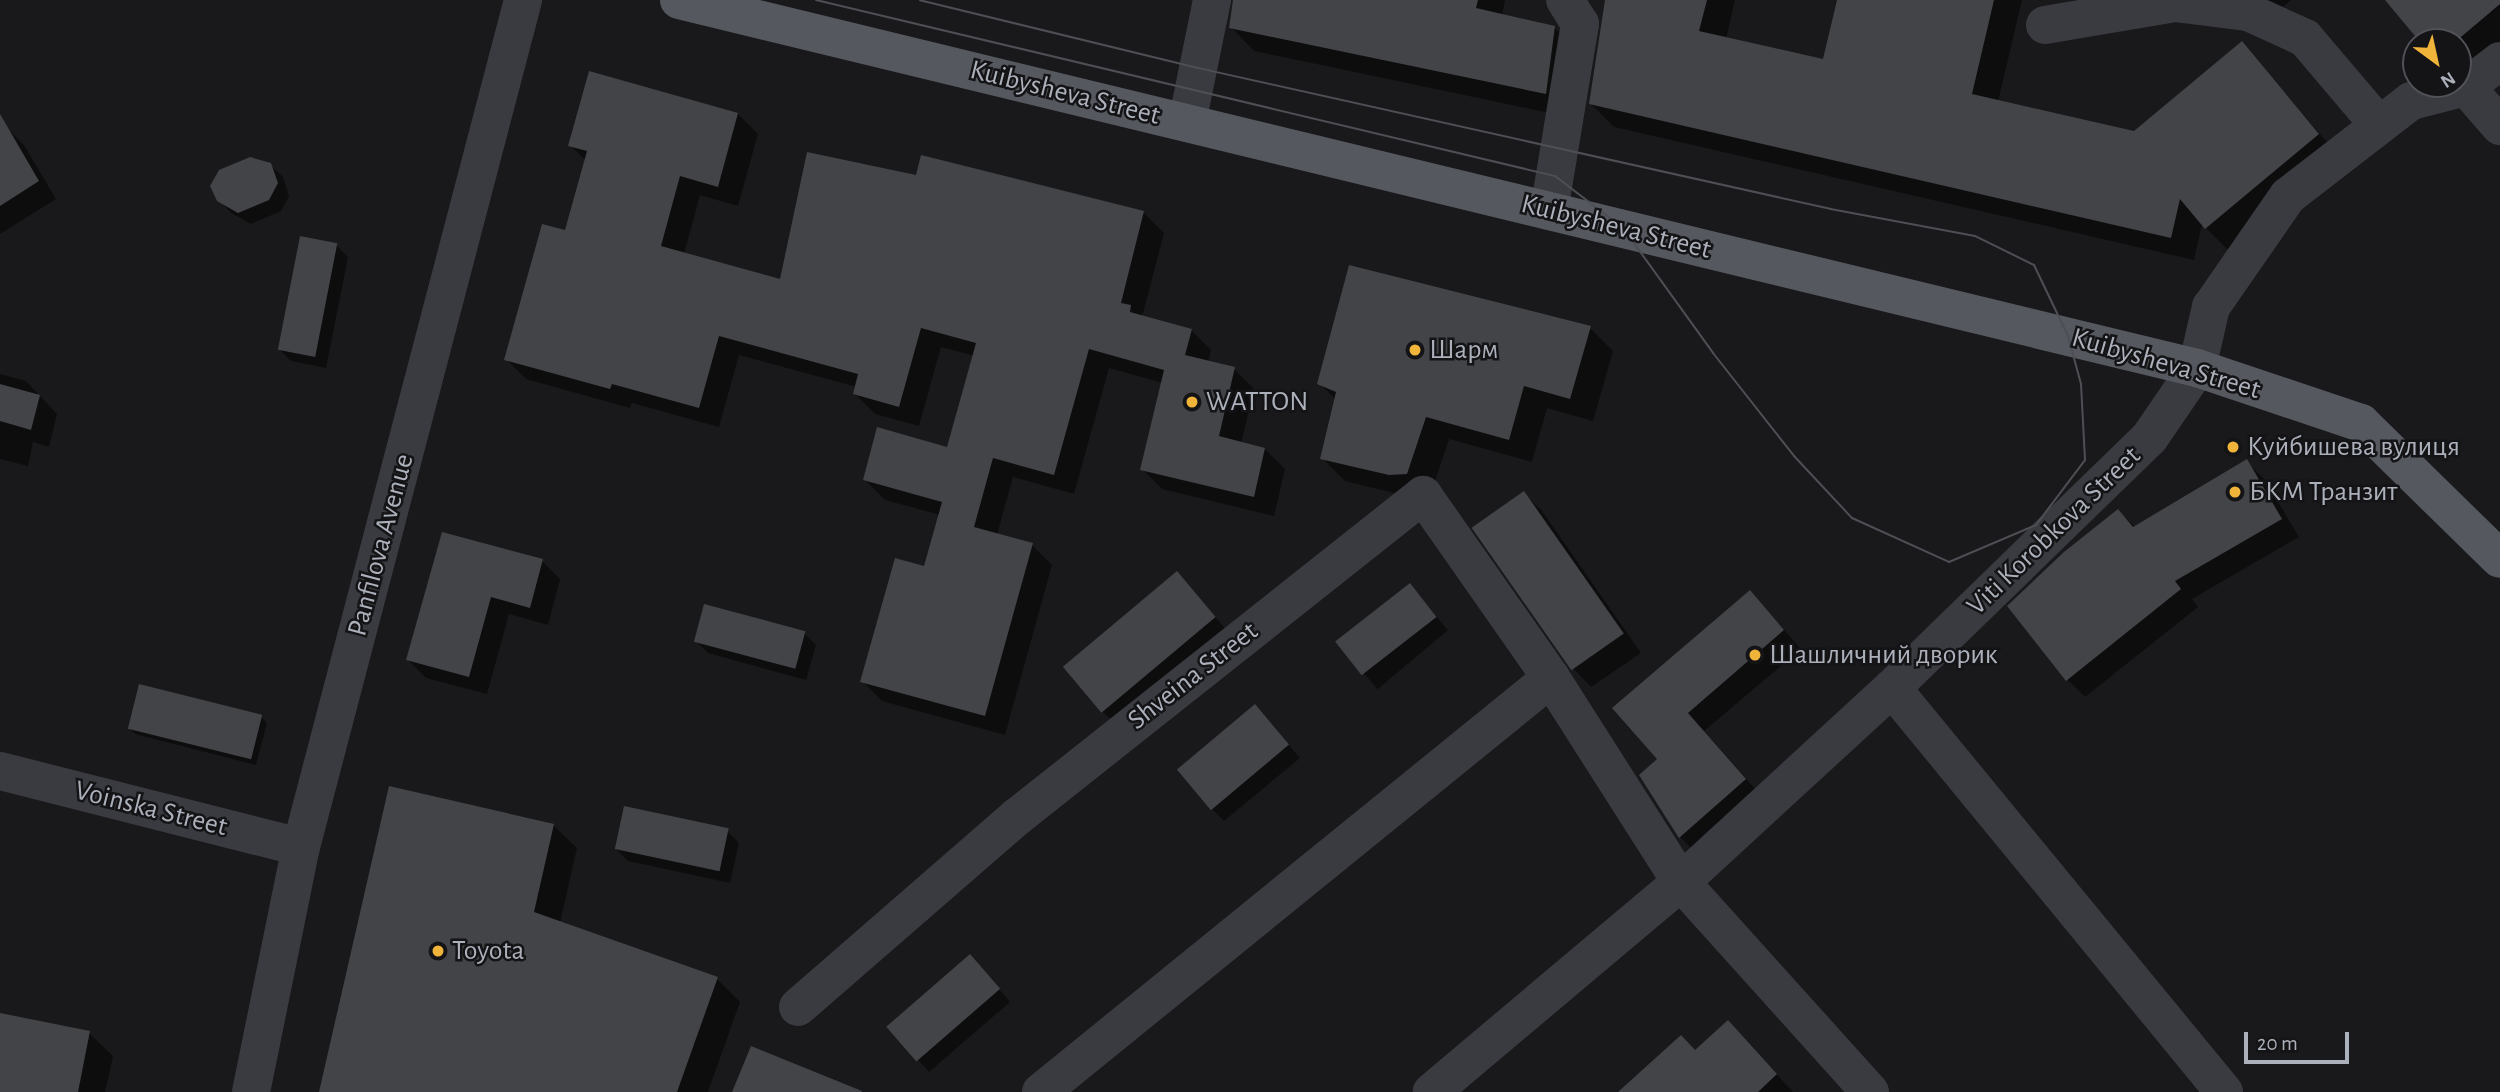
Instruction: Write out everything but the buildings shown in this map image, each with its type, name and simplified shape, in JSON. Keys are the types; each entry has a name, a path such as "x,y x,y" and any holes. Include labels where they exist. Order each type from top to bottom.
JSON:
{"main road":[{"name":"Kuibysheva Street","path":"678,0 726,6 1186,123 2197,368 2361,423 2500,559"}],"street":[{"name":"Panfilova Avenue","path":"251,1092 302,847 523,0"},
{"path":"1186,123 1212,0"},
{"path":"1549,211 1580,24 1565,0"},
{"path":"2045,25 2175,3 2248,12 2305,38 2379,125"},
{"path":"2472,82 2500,61"},
{"path":"2472,94 2500,126"},
{"path":"2197,368 2211,307 2288,196 2411,101 2423,98"},
{"name":"Viti Korobkova Street","path":"1681,882 1892,688 2150,437 2197,368"},
{"name":"Shveina Street","path":"798,1007 1017,816 1423,495 1551,678 1681,882 1870,1092"},
{"path":"1041,1092 1551,678"},
{"path":"1892,688 2224,1092"},
{"name":"Voinska Street","path":"0,771 302,847"},
{"path":"1432,1092 1681,882"}],"tram line":[{"path":"816,0 1555,176 1623,228 1713,353 1794,456 1852,518 1949,562 2036,525 2085,460 2081,384 2068,336 2034,265 1975,236 1831,209 1198,68 920,0"}],"place":[{"name":"Шарм","path":"1415,350"},
{"name":"WATTON","path":"1192,402"},
{"name":"Куйбишева вулиця","path":"2233,447"},
{"name":"БКМ Транзит","path":"2235,492"},
{"name":"Шашличний дворик","path":"1755,655"},
{"name":"Toyota","path":"438,951"}]}
